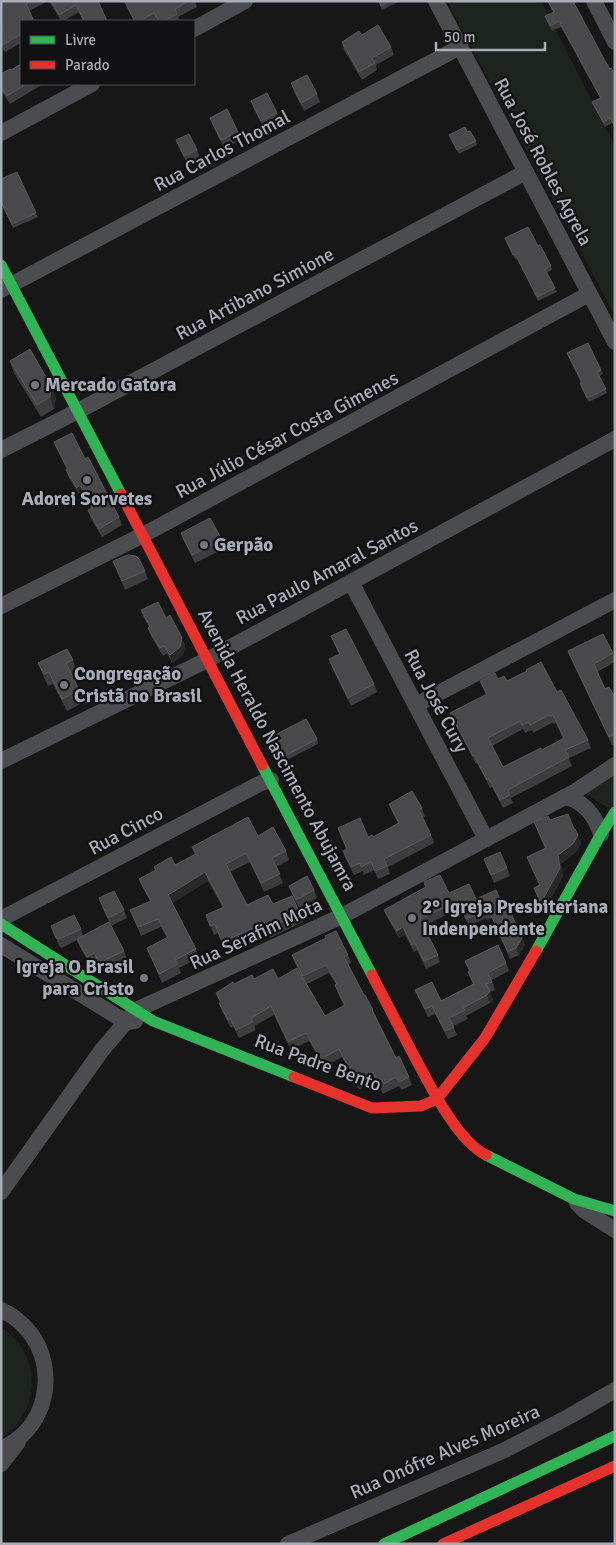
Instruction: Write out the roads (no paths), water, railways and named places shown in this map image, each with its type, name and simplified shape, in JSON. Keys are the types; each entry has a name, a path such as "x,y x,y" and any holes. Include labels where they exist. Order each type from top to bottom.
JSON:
{"street":[{"path":"195,28 245,1"},
{"name":"Rua José Robles Agrela","path":"436,1 615,342"},
{"path":"594,1 615,42"},
{"name":"Rua Carlos Thomal","path":"7,288 460,47"},
{"path":"1,133 90,85"},
{"name":"Rua Artibano Simione","path":"1,450 78,411 526,172"},
{"name":"Avenida Heraldo Nascimento Abujamra","path":"1,265 7,288 78,411 437,1099 466,1140 479,1152 574,1199 615,1211"},
{"name":"Rua Júlio César Costa Gimenes","path":"1,606 143,535 590,294"},
{"name":"Rua Paulo Amaral Santos","path":"1,761 208,660 615,439"},
{"name":"Rua José Cury","path":"351,582 486,839"},
{"path":"416,705 615,600"},
{"name":"Rua Serafim Mota","path":"1,1192 102,1050 131,1016 342,916 566,797 615,765"},
{"name":"Rua Cinco","path":"1,919 261,783 271,780"},
{"path":"566,797 578,801 588,810 596,820 601,834"},
{"path":"437,1099 485,1038 549,930 615,812"},
{"path":"1,924 131,1016"},
{"path":"1,945 131,1016"},
{"name":"Rua Padre Bento","path":"131,1016 153,1021 372,1108 421,1106 437,1099"},
{"name":"Avenida Heraldo Nascimento Abujamra","path":"574,1199 585,1211 615,1230"},
{"path":"1,1464 30,1426 41,1406 46,1385 44,1364 37,1343 24,1326 3,1311"},
{"name":"Rua Onófre Alves Moreira","path":"288,1544 505,1450 615,1390"},
{"path":"1,1449 16,1441 30,1426"},
{"path":"384,1544 615,1436"},
{"path":"443,1544 615,1466"}],"place":[{"name":"Mercado Gatora","path":"35,385"},
{"name":"Adorei Sorvetes","path":"87,480"},
{"name":"Gerpão","path":"204,545"},
{"name":"Congregação Cristã no Brasil","path":"64,685"},
{"name":"2° Igreja Presbiteriana Indenpendente","path":"412,918"},
{"name":"Igreja O Brasil para Cristo","path":"144,978"}]}
